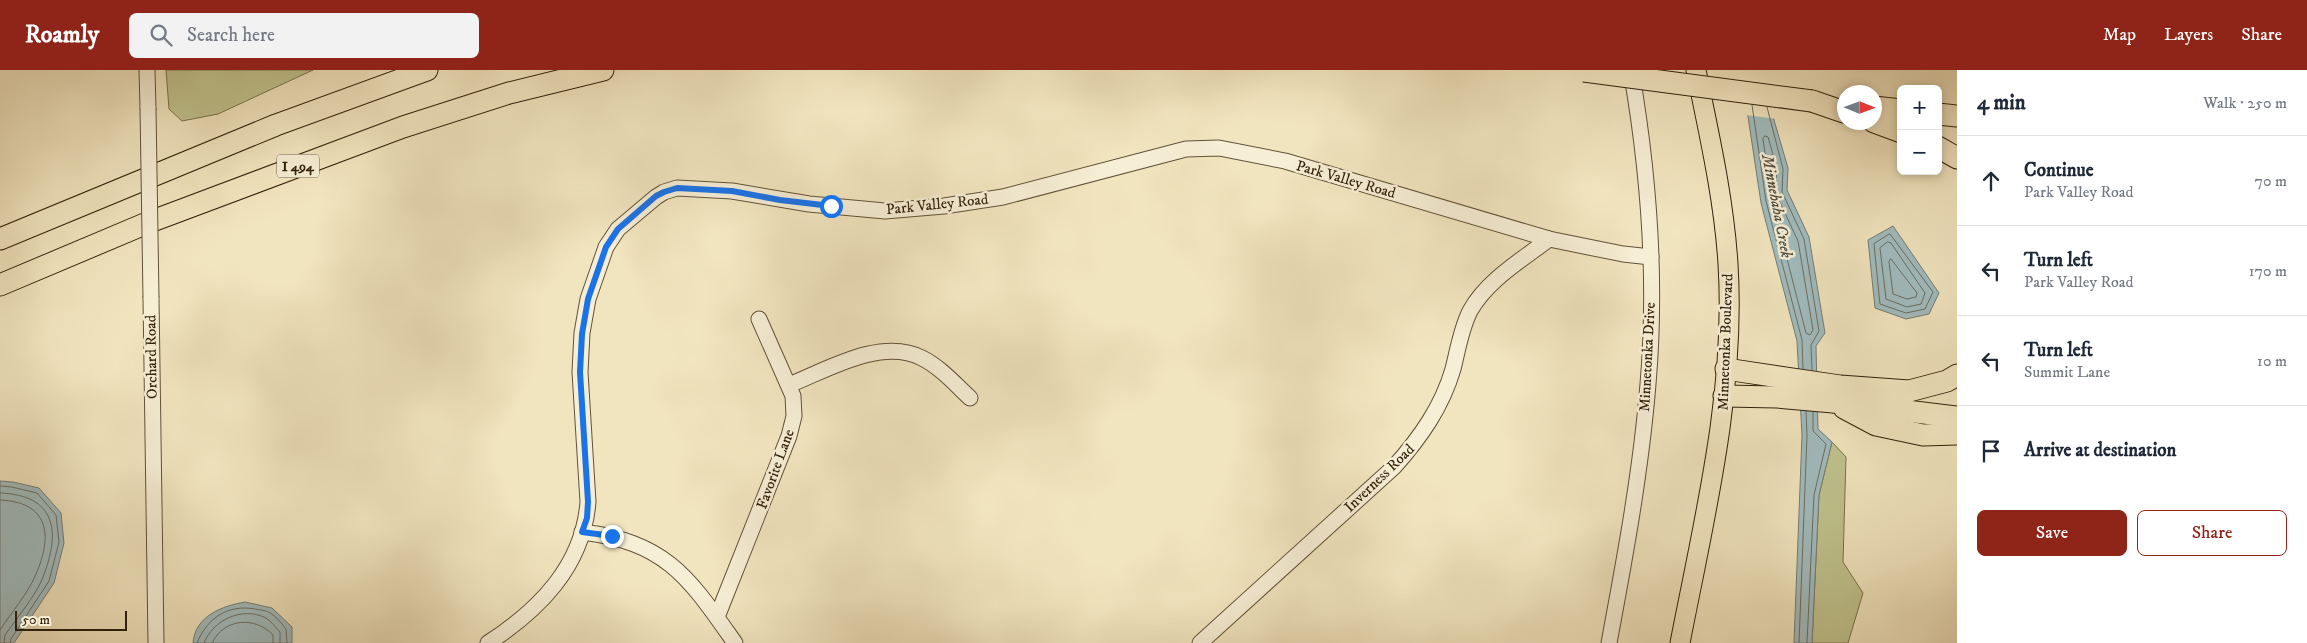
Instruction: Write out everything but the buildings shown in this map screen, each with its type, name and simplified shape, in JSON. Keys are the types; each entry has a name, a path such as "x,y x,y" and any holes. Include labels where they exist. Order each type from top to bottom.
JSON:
{"highway":[{"path":"0,239 276,125 427,70"},
{"name":"I 494","path":"0,284 147,223 403,126 509,93 603,70"},
{"path":"1579,71 1837,103"},
{"path":"1812,101 1837,110"},
{"path":"1882,109 1897,110"},
{"path":"1942,114 1957,116"},
{"path":"1882,125 1897,131"},
{"path":"1942,149 1957,158"},
{"path":"1726,369 1840,386 1909,391 1948,381 1957,376"},
{"path":"1724,396 1777,397 1833,402 1957,417"},
{"path":"1833,402 1876,425 1922,435 1957,434"}],"main road":[{"name":"Minnetonka Boulevard","path":"1680,643 1721,424 1729,302 1728,263 1718,190 1696,70"}],"street":[{"name":"Orchard Road","path":"147,70 156,643"},
{"name":"Minnetonka Drive","path":"1609,643 1644,427 1648,382 1651,257 1646,160 1631,70"},
{"name":"Park Valley Road","path":"488,643 514,626 540,604 562,577 582,532 587,518 588,502 580,372 582,334 588,299 606,247 618,229 664,192 677,188 732,191 809,204 885,211 944,206 1011,195 1186,148 1219,148 1284,161 1549,239 1623,254 1651,257"},
{"name":"Inverness Road","path":"1200,643 1394,467 1420,438 1438,406 1452,371 1461,334 1471,310 1485,289 1549,239"},
{"name":"Favorite Lane","path":"717,618 789,436 794,416 793,396 759,319"},
{"path":"789,385 860,358 894,351 921,357 970,398"},
{"path":"582,532 612,536 637,544 661,557 683,574 735,643"}],"green space":[{"path":"166,70 313,70 218,114 182,121 169,109"},
{"path":"1832,442 1846,457 1843,562 1863,593 1848,643 1812,643 1819,495"}],"water":[{"name":"Minnehaha Creek","path":"1741,70 1764,70 1774,120 1788,168 1787,190 1809,237 1825,333 1816,346 1818,429 1832,442 1819,495 1812,643 1794,643 1802,435 1797,341 1761,203"},
{"path":"1893,226 1939,293 1929,314 1906,319 1875,308 1868,240"},
{"path":"0,481 39,488 61,513 64,543 54,583 14,643 0,643"},
{"path":"245,602 272,608 292,627 292,643 193,643 195,634 204,619 227,606"}],"pier":[{"path":"1739,70 1767,70 1777,119 1746,115"}],"route":[{"path":"612,536 582,532 587,518 588,502 580,372 582,334 588,299 606,247 618,229 656,196 677,188 732,191 780,200 831,206"}]}
